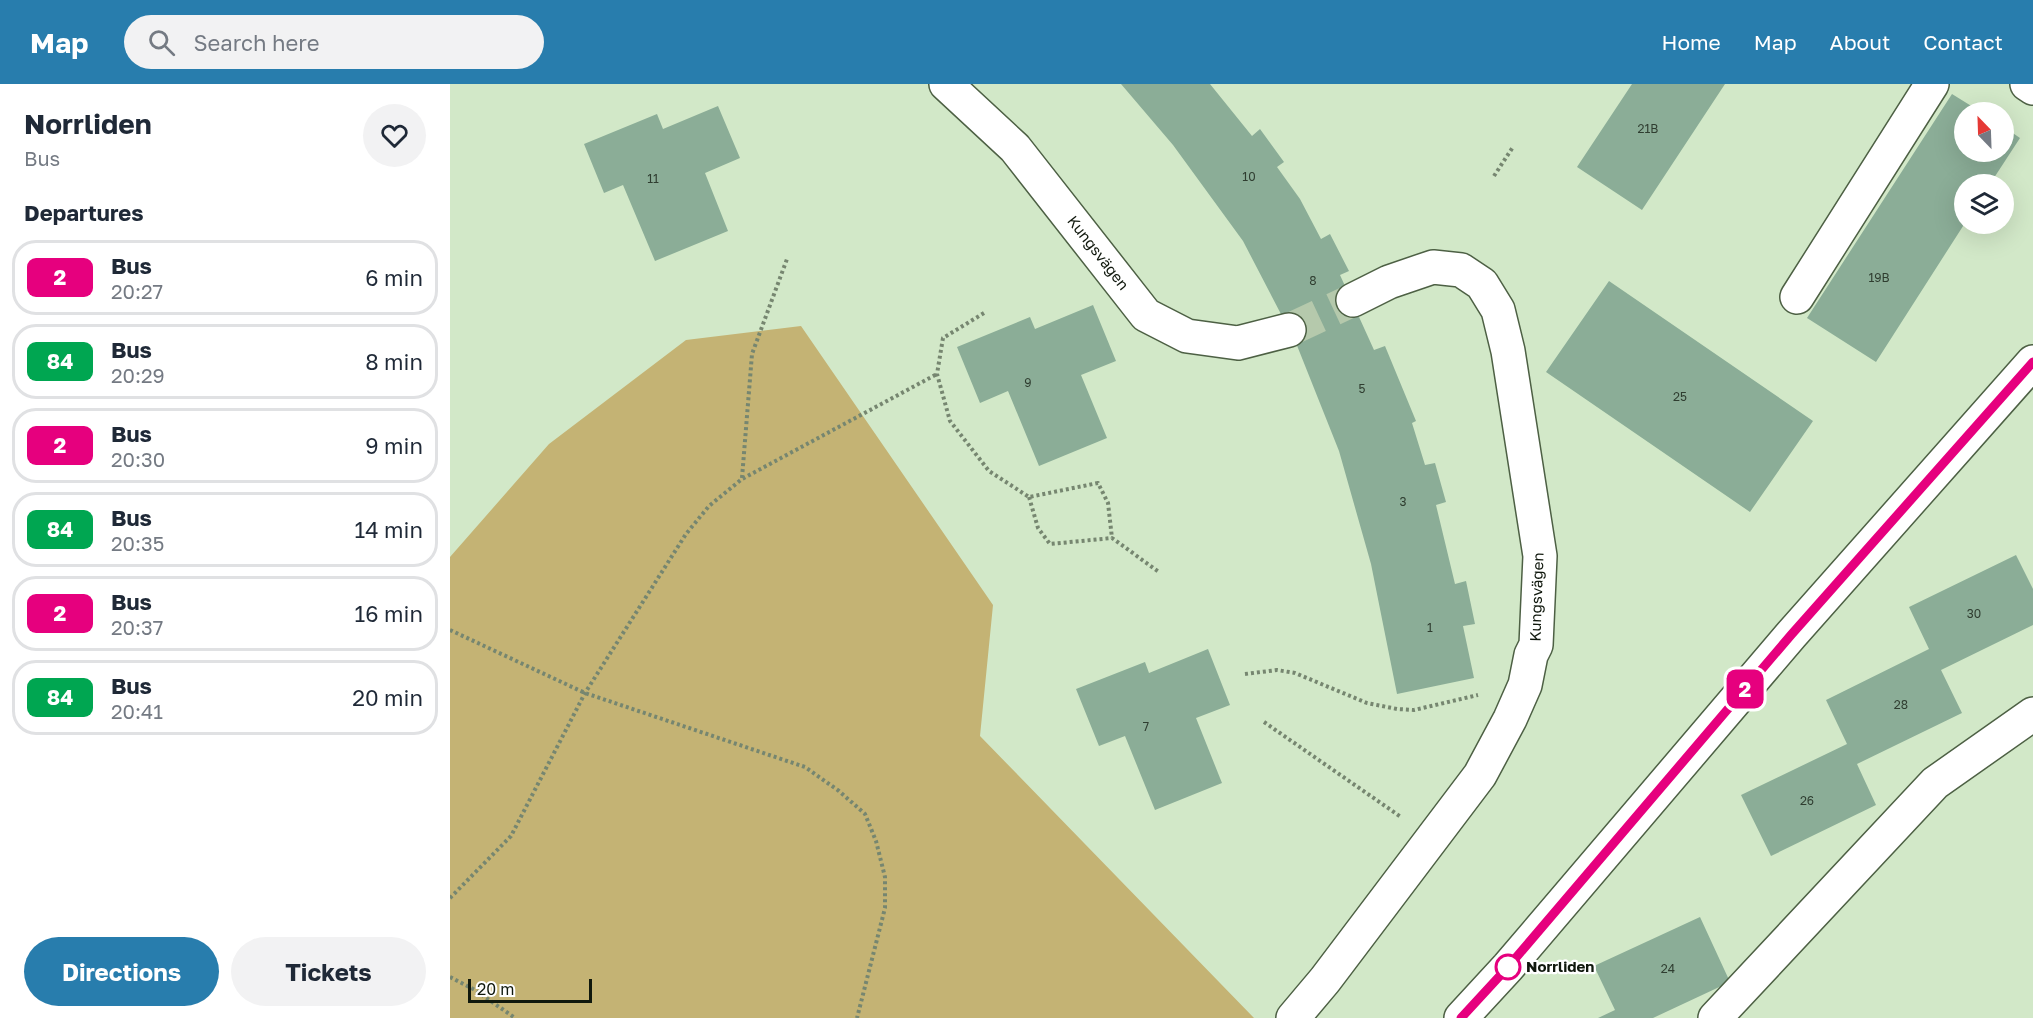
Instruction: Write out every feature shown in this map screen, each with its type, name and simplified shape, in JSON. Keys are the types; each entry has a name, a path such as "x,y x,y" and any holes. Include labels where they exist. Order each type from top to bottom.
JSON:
{"street":[{"name":"Kungsvägen","path":"946,84 1015,148 1146,315 1186,336 1238,343 1289,330"},
{"path":"1797,297 1932,84"},
{"path":"2027,84 2033,88"},
{"name":"Kungsvägen","path":"1293,1018 1325,980 1480,775 1525,685 1536,645 1540,556 1509,351 1498,310 1482,284 1461,270 1433,267 1389,282 1353,300"},
{"path":"1461,1018 1508,967 1791,635 2033,362"},
{"path":"1715,1018 1935,783 2033,714"}],"path":[{"path":"1494,176 1513,147"},
{"path":"742,479 752,354 787,259"},
{"path":"984,313 944,338 937,374 950,421 989,471 1029,496 1038,528 1050,544 1112,538 1159,573"},
{"path":"450,898 511,836 585,693 686,534 709,506 742,479 937,374"},
{"path":"1029,496 1098,483 1108,503 1112,538"},
{"path":"450,630 585,693 805,767 839,791 865,814 876,841 885,877 885,908 856,1018"},
{"path":"1245,674 1277,670 1294,673 1367,703 1397,709 1414,710 1477,696 1479,688"},
{"path":"1264,722 1431,838"},
{"path":"450,977 475,990 514,1018"}],"shaded area":[{"path":"801,326 993,605 980,736 1254,1018 450,1018 450,557 549,444 686,340"}],"building":[{"path":"1121,84 1210,84 1252,136 1260,129 1284,162 1277,167 1300,199 1321,239 1330,234 1349,271 1340,275 1374,350 1385,346 1416,421 1412,423 1425,465 1435,463 1446,502 1436,505 1455,584 1466,581 1475,624 1463,626 1474,678 1397,694 1371,564 1339,451 1296,343 1243,241 1173,145"},
{"path":"1632,84 1725,84 1642,210 1577,167"},
{"path":"1952,94 1965,102 1954,102 1954,162 2004,162 1997,174 1954,174 1954,234 1958,234 1876,362 1807,318"},
{"path":"718,106 740,158 705,173 728,231 655,261 623,185 604,193 584,144 657,114 663,129"},
{"path":"2014,134 2020,138 2014,147"},
{"path":"1609,281 1813,421 1750,512 1546,372"},
{"path":"1093,305 1116,361 1081,375 1107,438 1039,466 1008,391 980,403 957,347 1030,317 1035,329"},
{"path":"2016,555 2033,589 2033,625 1941,670 1962,713 1857,764 1876,805 1771,856 1741,795 1847,744 1826,700 1929,649 1909,607"},
{"path":"1208,649 1230,705 1196,718 1222,783 1155,810 1125,736 1099,746 1076,689 1145,662 1149,673"},
{"path":"1700,917 1730,982 1653,1018 1598,1018 1615,1010 1594,966"}],"tunnel":[{"path":"1289,330 1353,300"}],"bus line":[{"name":"2","path":"1461,1018 1508,967 1791,635 2033,362"}],"place":[{"name":"Norrliden","path":"1508,967"}]}
